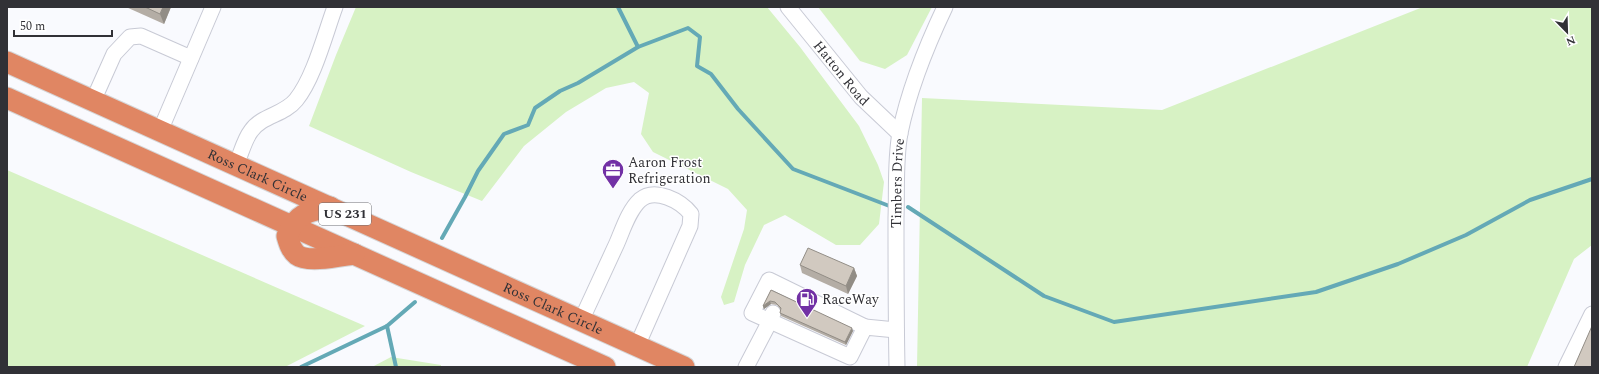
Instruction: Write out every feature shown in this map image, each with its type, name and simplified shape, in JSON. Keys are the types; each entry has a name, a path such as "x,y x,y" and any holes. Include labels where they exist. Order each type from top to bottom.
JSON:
{"highway":[{"name":"Ross Clark Circle","path":"7,62 684,367"},
{"name":"US 231","path":"7,98 605,367"},
{"path":"81,131 93,101"},
{"path":"291,226 300,216 312,210 330,207"}],"street":[{"path":"160,130 213,7"},
{"path":"236,165 251,131 266,119 287,109 296,101 306,86 335,7"},
{"name":"Hatton Road","path":"788,7 861,97 900,134"},
{"name":"Timbers Drive","path":"897,367 897,174 900,134 907,104 916,77 945,7"},
{"path":"93,101 114,54 130,37 141,36 191,58"},
{"path":"581,321 621,233 634,208 640,200 652,194 658,194 677,202 686,207 691,214 690,226 637,346"},
{"path":"865,327 850,357 823,341 772,317 752,313 769,280 784,293 844,321 865,327 896,330"},
{"path":"1566,367 1592,314"},
{"path":"746,367 772,317"}],"green space":[{"path":"356,7 767,7 800,47 859,126 878,165 884,182 879,224 860,245 836,245 785,215 764,225 745,265 734,302 724,305 721,297 744,229 747,210 728,189 653,152 641,134 649,93 634,82 606,88 566,112 524,146 482,201 411,172 309,126"},
{"path":"818,7 932,7 907,55 885,69 860,61"},
{"path":"1423,7 1592,7 1592,245 1574,259 1527,367 917,367 922,98 1162,110"},
{"path":"7,170 365,326 285,367 7,367"},
{"path":"391,357 441,365 441,367 372,367"}],"building":[{"path":"145,7 163,7 160,14"},
{"path":"808,248 854,268 846,286 800,265"},
{"name":"RaceWay","path":"771,290 852,328 845,342 780,313 781,308 775,302 770,301 763,306"},
{"path":"1592,326 1592,367 1574,367"}],"waterway":[{"path":"618,7 638,47"},
{"path":"442,238 478,171 504,134 528,125 535,108 560,91 578,83 638,47 688,28 700,37 697,66 711,74 738,109 793,169 892,207"},
{"path":"908,207 1044,296 1114,322 1316,292 1398,264 1466,235 1530,200 1592,179"},
{"path":"301,367 387,326 415,302"},
{"path":"387,326 396,367"}],"place":[{"name":"Aaron Frost Refrigeration","path":"613,190"},
{"name":"RaceWay","path":"807,318"}]}
